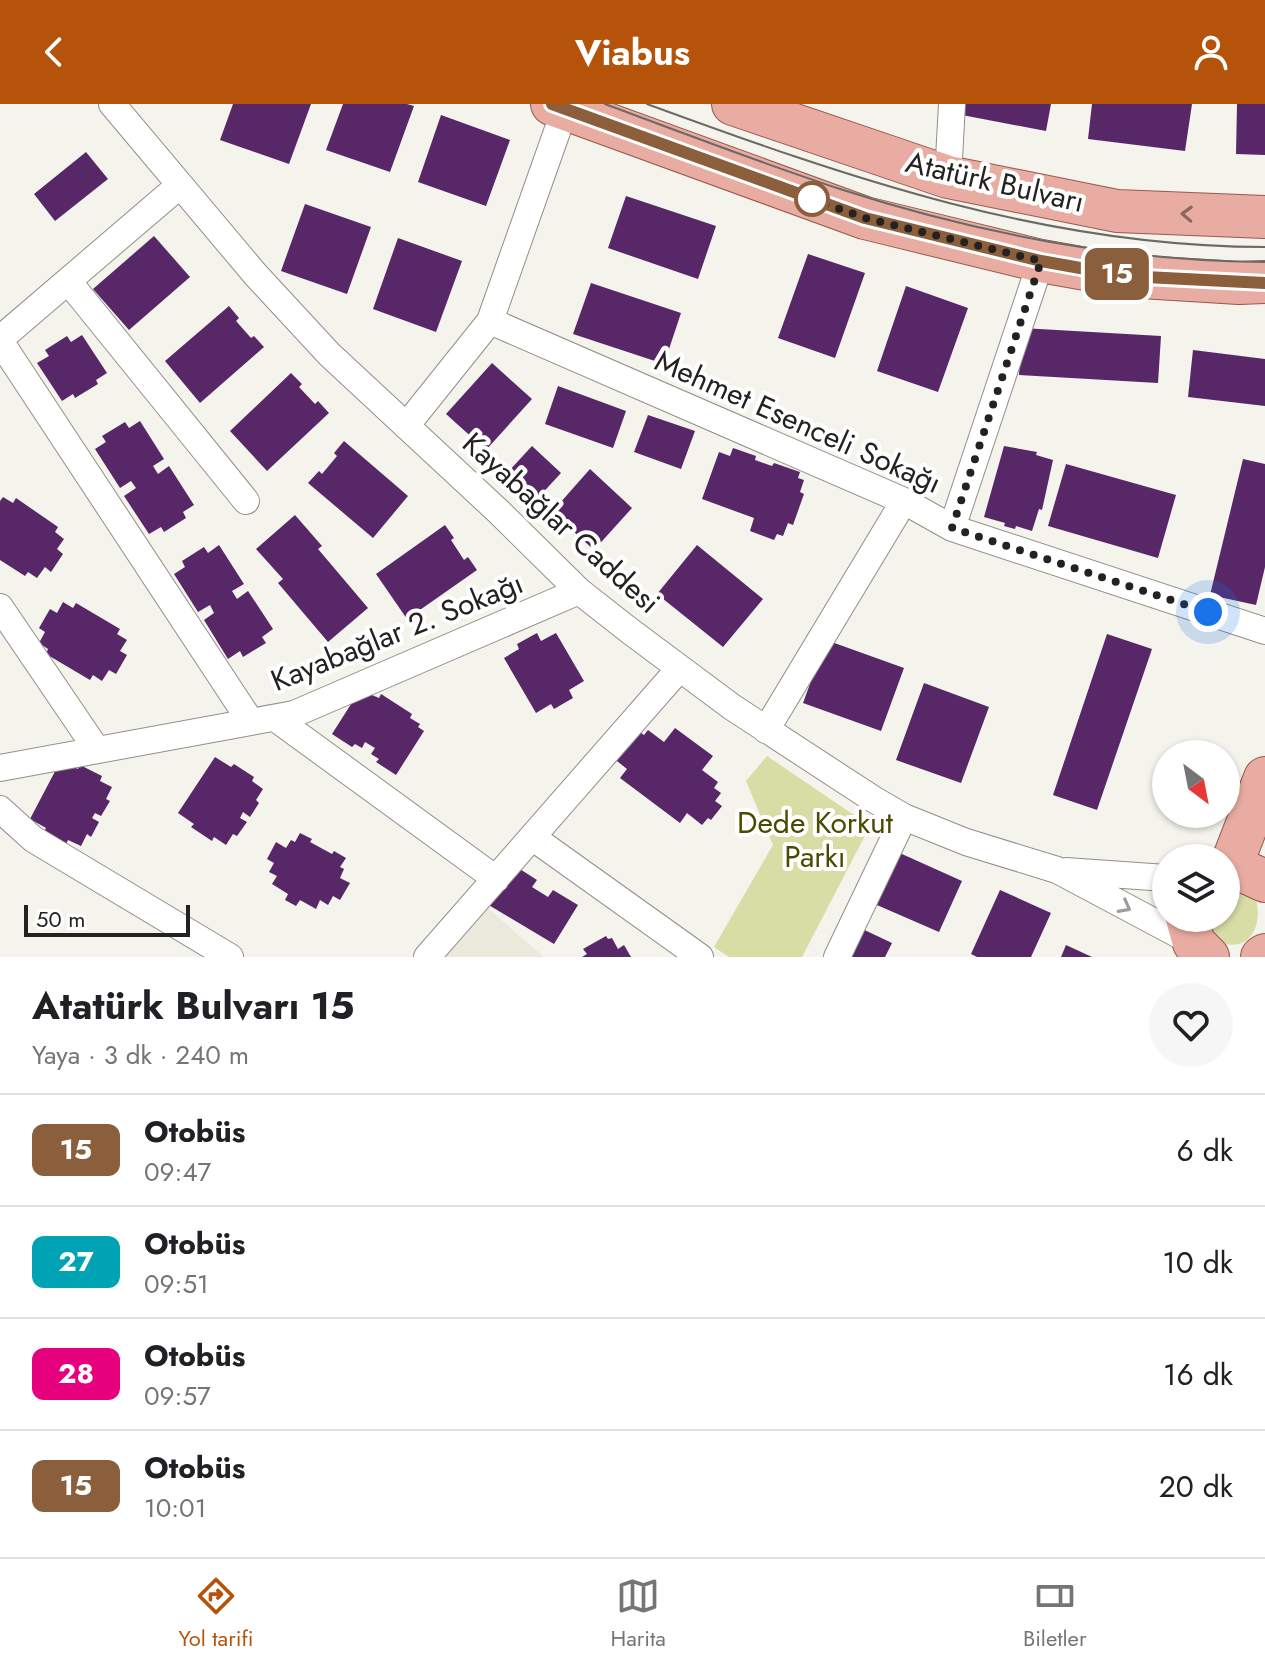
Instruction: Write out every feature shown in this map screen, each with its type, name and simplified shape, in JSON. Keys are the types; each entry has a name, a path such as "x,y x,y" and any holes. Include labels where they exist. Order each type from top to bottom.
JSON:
{"main road":[{"name":"Atatürk Bulvarı","path":"733,104 948,177 1117,211 1265,217"},
{"path":"559,106 865,218 1041,261 1125,276 1265,282"},
{"path":"1240,874 1265,778"}],"street":[{"name":"Kayabağlar Caddesi","path":"112,104 288,311 329,354 579,591 679,669 766,730 904,817 966,842 1057,870 1195,944"},
{"path":"948,177 952,104"},
{"path":"406,426 490,321 559,106"},
{"path":"180,185 0,340 263,720 496,879"},
{"path":"952,528 1041,261"},
{"path":"68,281 246,501"},
{"name":"Mehmet Esenceli Sokağı","path":"490,321 904,501 952,528 1265,631"},
{"path":"766,730 904,501"},
{"name":"Kayabağlar 2. Sokağı","path":"0,768 294,714 579,591"},
{"path":"0,607 10,638 97,750"},
{"path":"427,957 679,669"},
{"path":"0,809 33,839 230,957"},
{"path":"837,957 904,817"},
{"path":"532,837 700,957"},
{"name":"Kayabağlar Caddesi","path":"1057,870 1152,877"}],"shaded area":[{"path":"482,903 544,957 435,957"}],"green space":[{"name":"Dede Korkut Parkı","path":"767,756 870,826 802,957 729,957 714,947 773,845 746,781"},
{"path":"1240,891 1255,896 1258,918 1251,936 1237,945 1215,940 1211,932 1240,932"}],"building":[{"path":"233,104 311,104 289,164 220,140"},
{"path":"343,104 414,106 390,172 326,150"},
{"path":"964,104 1051,104 1046,131 962,115"},
{"path":"1092,104 1192,104 1185,151 1088,139"},
{"path":"1237,104 1265,104 1265,155 1236,154"},
{"path":"441,115 510,140 486,206 418,182"},
{"path":"86,152 108,179 55,221 34,194"},
{"path":"626,196 716,226 698,279 608,248"},
{"path":"305,204 371,227 347,294 281,271"},
{"path":"154,236 190,277 129,330 93,289"},
{"path":"398,238 462,261 436,332 373,309"},
{"path":"808,254 865,273 835,358 778,338"},
{"path":"591,283 681,313 664,364 573,334"},
{"path":"906,286 968,308 938,392 877,371"},
{"path":"229,306 239,318 236,321 264,347 200,403 165,361"},
{"path":"1022,328 1161,336 1158,383 1019,375"},
{"path":"82,335 107,373 96,380 98,384 75,398 73,394 62,401 37,363 49,356 45,350 67,336 71,342"},
{"path":"1193,350 1265,359 1265,406 1188,397"},
{"path":"492,363 532,399 486,450 446,414"},
{"path":"291,373 315,404 318,401 329,413 267,471 230,431"},
{"path":"558,386 626,411 613,448 545,424"},
{"path":"648,415 695,431 681,469 634,452"},
{"path":"140,421 164,459 153,466 158,474 169,466 194,505 183,512 186,518 164,532 161,527 149,534 124,496 136,488 131,481 120,488 95,449 106,442 102,436 125,422 129,428"},
{"path":"344,441 408,496 373,538 308,483 319,471 322,474 337,456 334,453"},
{"path":"532,446 561,473 537,499 508,472"},
{"path":"1004,446 1037,452 1036,455 1053,460 1042,510 1039,509 1032,531 1004,526 1005,523 984,517"},
{"path":"733,448 756,456 755,460 800,472 798,478 804,480 800,492 804,494 793,525 788,523 783,536 777,534 774,540 750,531 754,518 702,499 719,452 730,456"},
{"path":"1243,459 1265,464 1265,567 1256,605 1210,595"},
{"path":"1066,464 1176,495 1158,558 1048,526"},
{"path":"590,469 632,508 594,550 552,512"},
{"path":"3,497 13,503 16,498 58,527 55,532 64,539 57,549 63,554 51,572 45,567 37,578 28,572 25,576 0,560 0,501"},
{"path":"295,515 322,546 318,549 368,608 328,642 278,583 283,579 256,549"},
{"path":"445,525 464,560 468,557 477,570 407,619 376,574"},
{"path":"219,545 244,584 232,591 237,599 248,591 273,629 262,637 266,643 243,657 240,651 228,659 204,620 214,613 210,605 198,612 174,574 185,567 182,561 204,547 208,553"},
{"path":"697,545 763,599 723,647 657,594"},
{"path":"63,602 73,608 76,603 120,629 117,634 127,640 120,651 127,655 116,674 109,670 102,681 93,675 90,680 46,654 48,649 39,643 45,632 39,628 50,609 57,613"},
{"path":"537,633 541,641 556,633 584,681 569,690 573,698 554,709 551,704 536,713 504,658 519,649 517,644"},
{"path":"1107,634 1152,649 1097,810 1053,795"},
{"path":"826,640 904,668 881,731 803,703"},
{"path":"924,683 989,707 961,783 896,760"},
{"path":"360,690 379,698 381,694 412,714 410,718 420,724 418,727 424,731 396,775 376,762 379,759 371,754 375,748 365,742 362,748 355,744 352,747 332,734"},
{"path":"675,728 713,756 702,770 718,782 714,788 721,793 715,801 722,806 711,820 708,818 702,825 687,813 680,823 620,778 627,769 612,757 637,730 644,735 648,730 664,742"},
{"path":"215,757 231,767 234,764 254,777 252,781 263,789 250,817 243,812 240,818 247,822 226,845 214,837 212,841 191,827 194,824 178,813"},
{"path":"61,760 102,776 100,781 112,787 106,799 110,801 101,816 95,813 92,818 99,822 91,837 87,834 81,846 68,840 66,844 44,832 46,828 30,819"},
{"path":"300,833 332,854 334,851 346,858 340,867 344,869 340,878 350,883 340,900 333,896 328,905 320,900 316,909 300,900 296,906 285,900 288,894 272,884 277,876 269,872 274,863 267,859 276,842 286,848 291,840 295,842"},
{"path":"893,850 962,881 939,932 870,902"},
{"path":"512,864 537,880 532,887 548,897 553,890 578,905 554,944 487,904"},
{"path":"1000,890 1051,913 1031,957 977,957 971,954"},
{"path":"856,926 892,943 885,957 841,957"},
{"path":"606,936 612,938 618,949 624,945 631,957 582,957 587,954 583,949"},
{"path":"1066,945 1092,957 1061,957"}],"tram line":[{"path":"605,104 810,179 944,219 1050,242 1104,250 1265,262"},
{"path":"647,104 874,182 1027,221 1105,235 1184,244 1265,247"}],"bus line":[{"name":"15","path":"552,104 865,218 1041,261 1125,276 1265,283"}],"route":[{"path":"812,199 865,218 1041,261 952,528 1208,612"}]}
